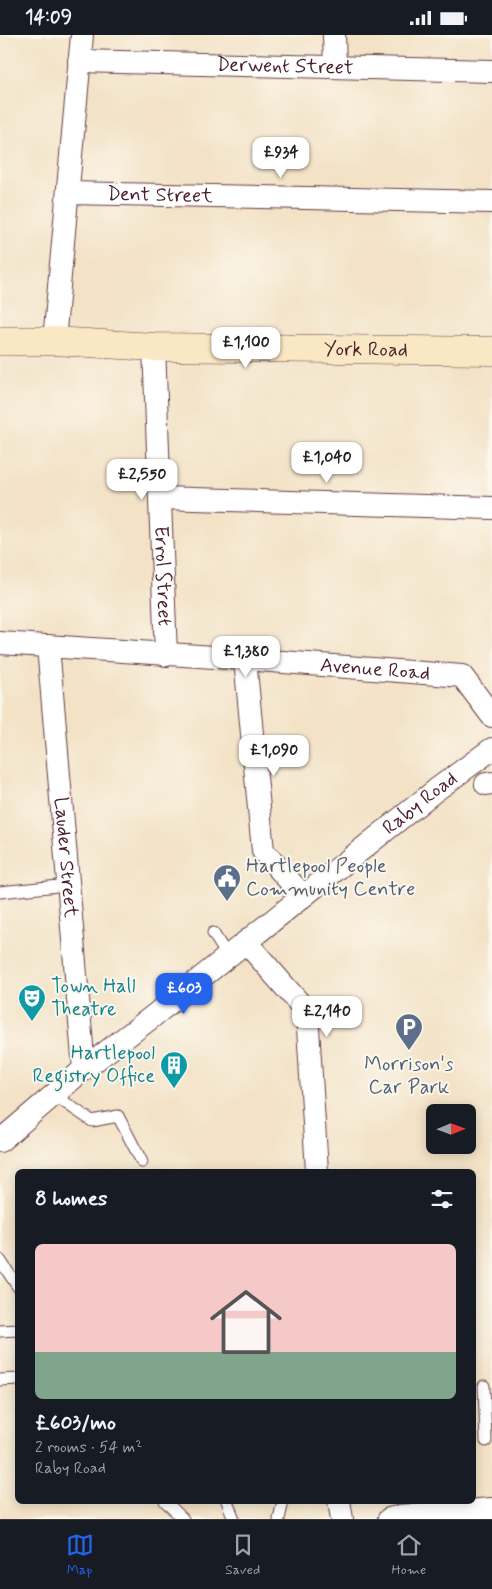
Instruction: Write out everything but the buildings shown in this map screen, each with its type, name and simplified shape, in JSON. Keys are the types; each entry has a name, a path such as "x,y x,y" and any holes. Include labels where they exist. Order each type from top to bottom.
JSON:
{"main road":[{"name":"York Road","path":"0,341 54,341 154,347 492,351"}],"street":[{"path":"54,341 82,35"},
{"path":"334,35 335,67"},
{"name":"Derwent Street","path":"79,61 492,71"},
{"name":"Dent Street","path":"68,193 492,202"},
{"name":"Errol Street","path":"154,347 166,655"},
{"path":"160,498 492,508"},
{"name":"Avenue Road","path":"0,643 462,676 492,717"},
{"name":"Lauder Street","path":"48,646 84,1069"},
{"path":"245,659 262,851 303,896"},
{"name":"Raby Road","path":"0,1141 84,1069 228,957 436,790 492,749"},
{"path":"246,942 307,1012 317,1169"},
{"path":"340,1504 342,1519"},
{"path":"389,1519 400,1515 492,1509"}],"lane":[{"path":"0,892 68,885"},
{"path":"213,933 228,957"},
{"path":"54,1095 92,1121 118,1116 142,1162"},
{"path":"0,1260 4,1275 15,1284"},
{"path":"0,1331 15,1330"},
{"path":"0,1380 15,1379"},
{"path":"484,1385 486,1441"},
{"path":"168,1504 183,1519"},
{"path":"228,1504 234,1519"},
{"path":"279,1519 282,1504"}],"place":[{"name":"Hartlepool People Community Centre","path":"227,902"},
{"name":"Town Hall Theatre","path":"32,1022"},
{"name":"Morrison's Car Park","path":"409,1051"},
{"name":"Hartlepool Registry Office","path":"174,1089"}]}
